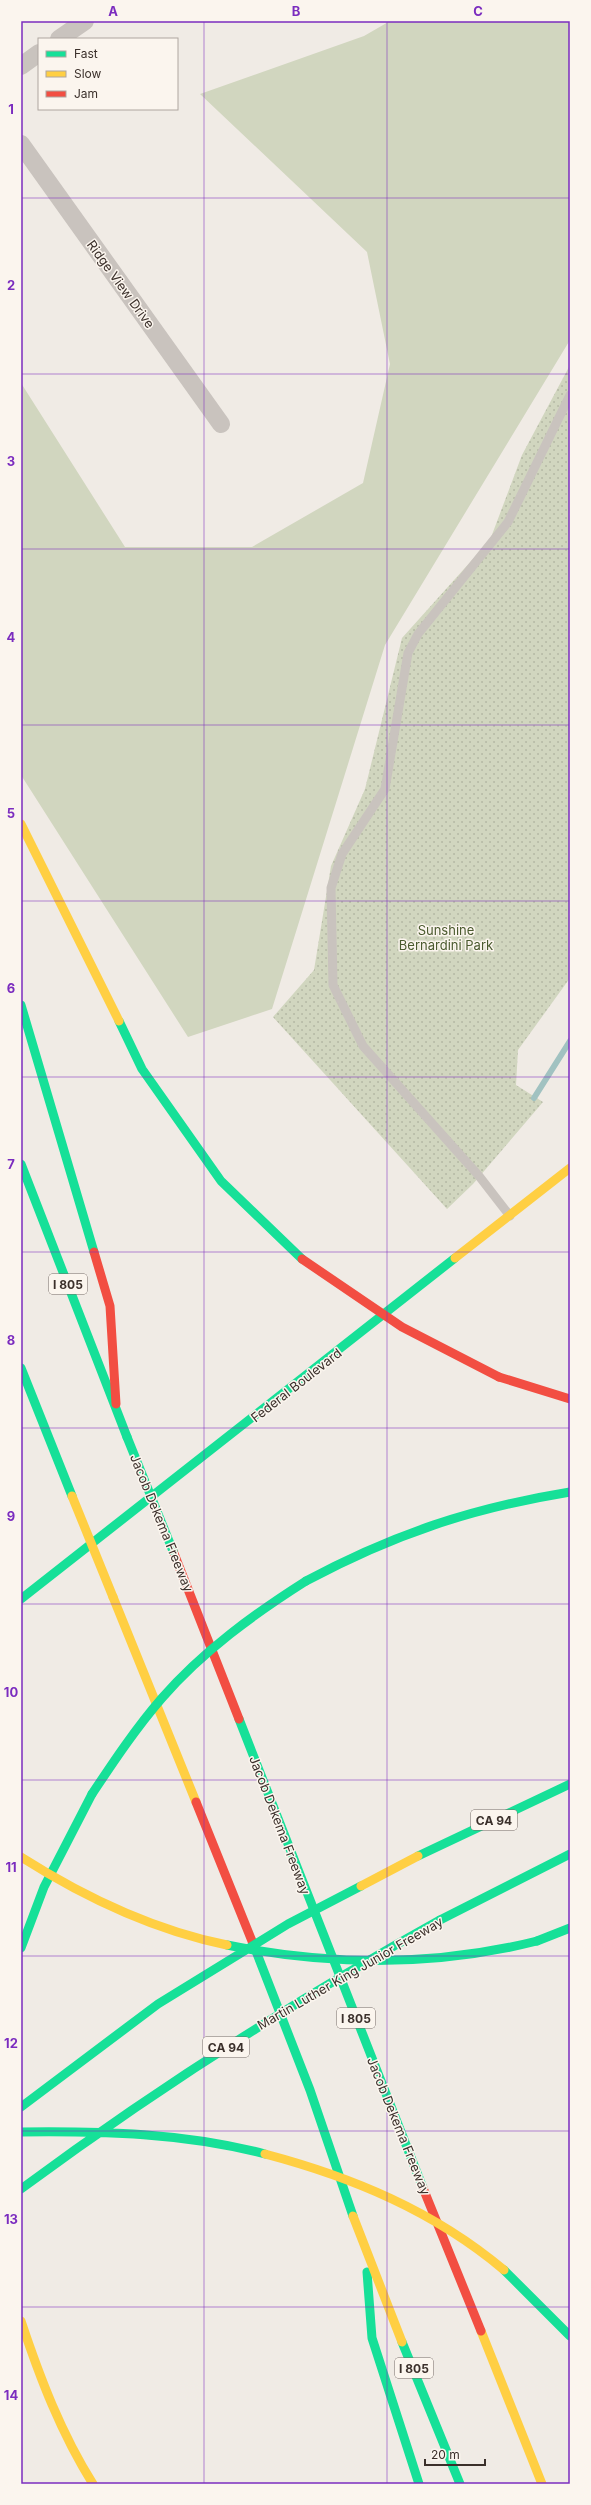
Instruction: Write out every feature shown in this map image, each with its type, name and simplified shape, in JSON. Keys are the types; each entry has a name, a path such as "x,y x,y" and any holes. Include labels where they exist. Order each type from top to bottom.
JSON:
{"main road":[{"path":"21,824 95,969 142,1069 221,1181 302,1259 402,1327 498,1377 570,1399"},
{"path":"21,1005 110,1306 116,1404"},
{"name":"Jacob Dekema Freeway","path":"21,1164 378,2074 542,2484"},
{"name":"Federal Boulevard","path":"21,1599 570,1168"},
{"name":"I 805","path":"21,1368 301,2069 366,2252 460,2484"},
{"path":"21,1948 44,1887 92,1794 163,1697 202,1658 239,1627 306,1581 344,1560 417,1528 497,1504 570,1492"},
{"name":"CA 94","path":"21,2107 102,2044 165,2000 288,1924 418,1856 570,1784"},
{"name":"Martin Luther King Junior Freeway","path":"21,2189 124,2114 252,2030 380,1952 570,1854"},
{"path":"21,1857 90,1898 143,1919 194,1936 260,1951 306,1959 412,1960 451,1958 537,1941 570,1928"},
{"path":"21,2132 110,2130 167,2136 271,2154 324,2169 415,2210 462,2237 533,2297 570,2336"},
{"path":"366,2252 372,2338 419,2484"},
{"path":"21,2321 48,2400 71,2448 93,2484"}],"street":[{"path":"60,38 85,21"},
{"path":"21,66 38,54"},
{"name":"Ridge View Drive","path":"21,144 222,424"}],"lane":[{"path":"510,1216 479,1176 363,1046 333,985 331,888 342,854 385,789 408,654 418,634 508,522 570,395"}],"green space":[{"path":"390,21 570,21 570,340 385,645 272,1009 188,1037 21,775 21,383 125,547 252,547 363,483 390,364 367,252 200,94 364,36"},
{"name":"Sunshine Bernardini Park","path":"570,365 570,978 518,1050 516,1085 543,1102 473,1184 447,1209 273,1017 314,970 331,866 365,789 402,638 490,540 522,455"}],"waterway":[{"path":"534,1098 570,1041"}],"traffic: fast":[{"path":"21,1005 94,1252"},
{"path":"119,1021 142,1069 221,1181 302,1259"},
{"path":"21,1164 127,1437"},
{"path":"21,1599 455,1258"},
{"path":"21,1368 72,1496"},
{"path":"127,1437 173,1551"},
{"path":"306,1581 339,1564 402,1536 434,1525 500,1506 570,1492"},
{"path":"92,1794 143,1721 162,1698 194,1665 248,1620 306,1581"},
{"path":"239,1719 423,2188"},
{"path":"418,1856 570,1784"},
{"path":"21,1948 44,1887 92,1794"},
{"path":"440,1920 570,1854"},
{"path":"21,2107 158,2004 288,1924 361,1886"},
{"path":"21,2189 71,2152 226,2048 332,1982 440,1920"},
{"path":"537,1941 570,1928"},
{"path":"227,1945 305,1957 382,1961 459,1956 537,1941"},
{"path":"254,1946 310,2090 353,2216"},
{"path":"21,2132 82,2132 144,2135 205,2142 265,2154"},
{"path":"504,2270 570,2336"},
{"path":"367,2272 372,2338 419,2484"},
{"path":"402,2342 460,2484"}],"traffic: slow":[{"path":"21,824 119,1021"},
{"path":"455,1258 570,1168"},
{"path":"72,1496 113,1597"},
{"path":"113,1597 196,1802"},
{"path":"361,1886 418,1856"},
{"path":"21,1857 69,1886 120,1910 172,1931 227,1945"},
{"path":"265,2154 329,2174 391,2198 421,2213 449,2230 504,2270"},
{"path":"353,2216 402,2342"},
{"path":"21,2321 52,2405 81,2465 93,2484"},
{"path":"481,2331 542,2484"}],"traffic: jam":[{"path":"94,1252 110,1306 116,1404"},
{"path":"302,1259 402,1327 499,1377"},
{"path":"499,1377 570,1399"},
{"path":"173,1551 239,1719"},
{"path":"196,1802 254,1946"},
{"path":"423,2188 481,2331"}]}
